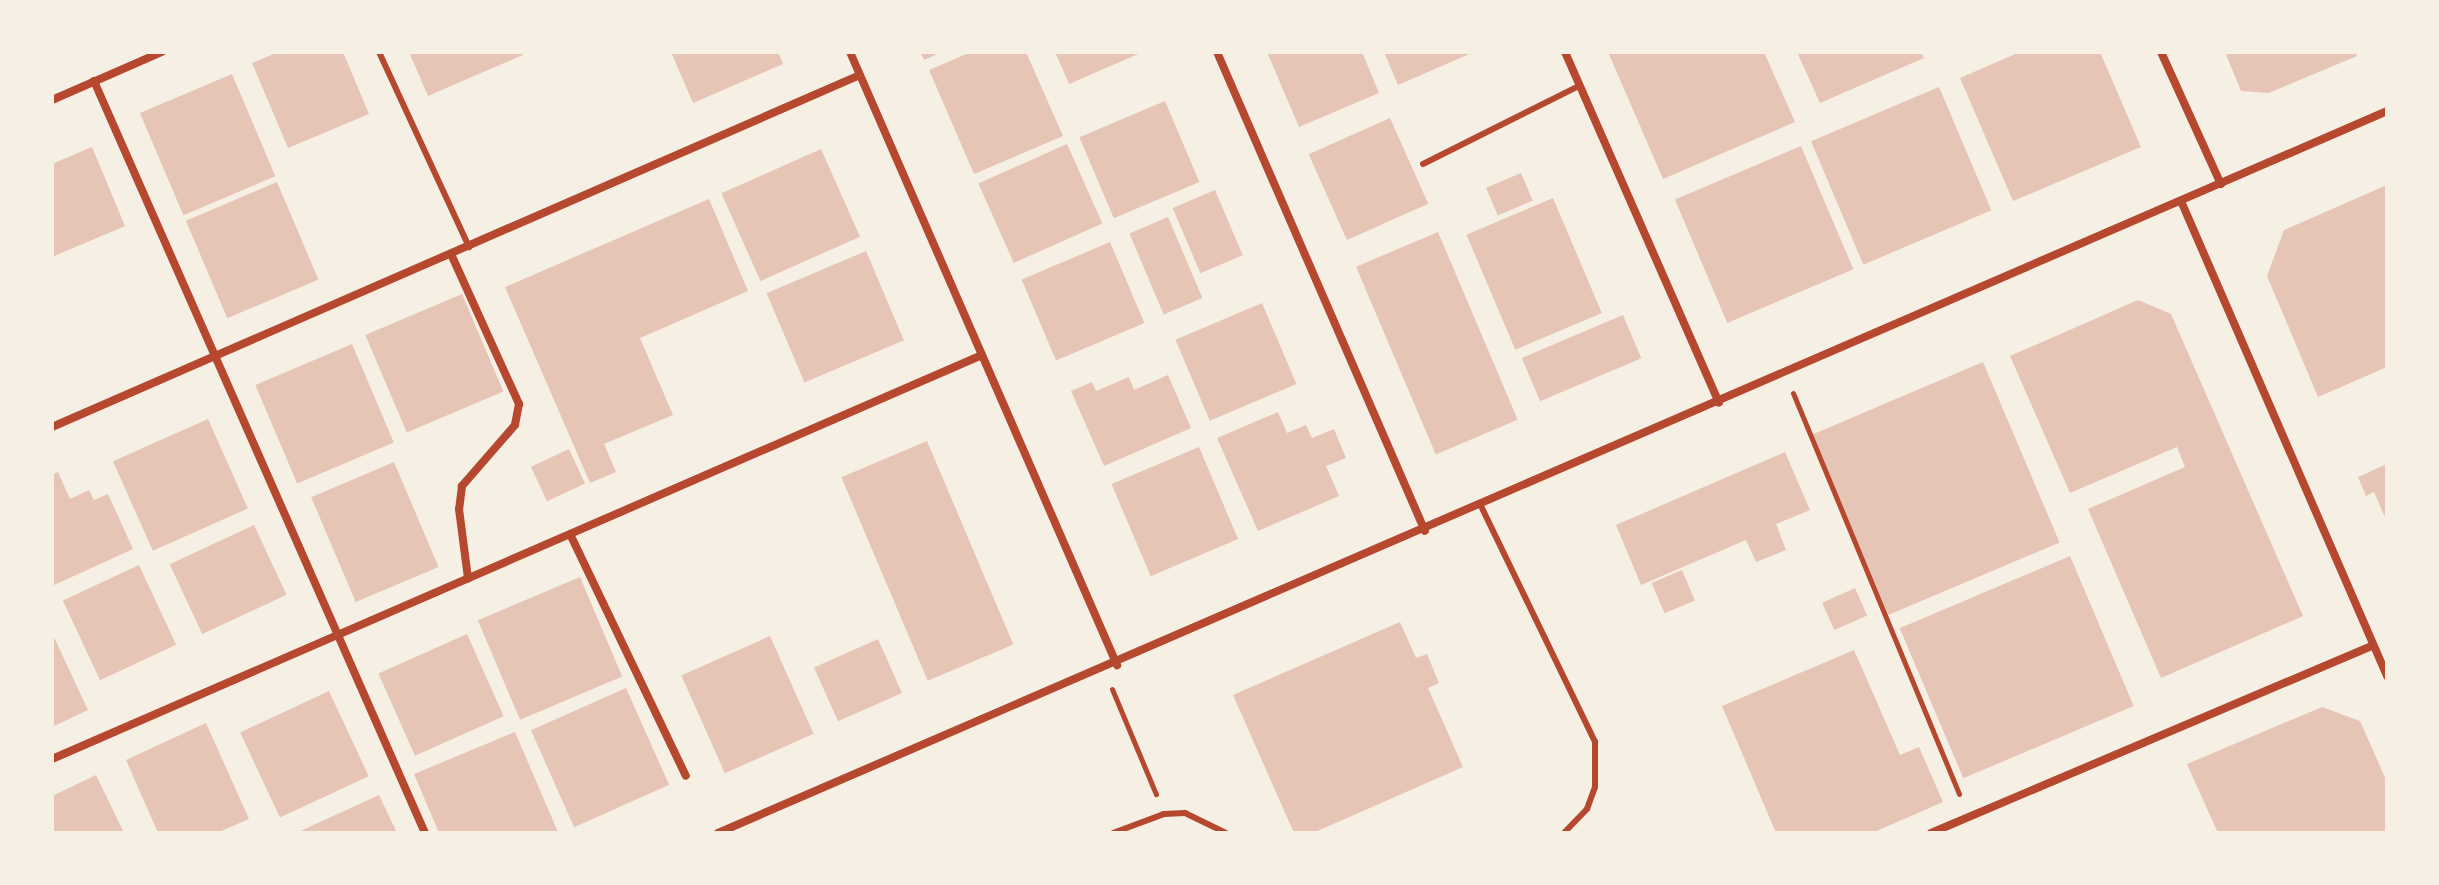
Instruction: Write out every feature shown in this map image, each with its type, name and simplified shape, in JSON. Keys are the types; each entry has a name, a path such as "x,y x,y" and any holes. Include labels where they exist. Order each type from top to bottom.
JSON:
{"street":[{"path":"52,100 144,56 162,52"},
{"path":"850,52 1117,665"},
{"path":"1217,52 1425,531"},
{"path":"1565,52 1719,403"},
{"path":"2161,52 2221,184"},
{"path":"52,427 860,75"},
{"path":"94,81 425,833"},
{"path":"718,833 1117,665 2387,111"},
{"path":"2181,201 2387,676"},
{"path":"451,254 519,404 515,425 462,486 459,509 468,578"},
{"path":"52,759 982,355"},
{"path":"570,534 686,776"},
{"path":"1931,833 1953,829 1969,817 2373,645"}],"lane":[{"path":"379,52 469,247"},
{"path":"1423,164 1579,86"},
{"path":"1481,506 1595,742 1595,787 1587,809 1564,833"},
{"path":"1113,833 1164,814 1205,818 1226,833"}],"path":[{"path":"1784,374 1969,817"},
{"path":"1104,670 1164,814"}],"building":[{"path":"278,52 343,52 369,114 288,148 252,63"},
{"path":"409,52 522,52 523,55 428,96"},
{"path":"671,52 778,52 783,64 693,103"},
{"path":"920,52 942,52 924,60"},
{"path":"971,52 1026,52 1063,136 974,174 929,70"},
{"path":"1055,52 1143,52 1069,84"},
{"path":"1267,52 1362,52 1379,93 1299,127"},
{"path":"1384,52 1474,52 1398,85"},
{"path":"1608,52 1764,52 1795,122 1663,179"},
{"path":"1797,52 1921,52 1924,58 1820,103"},
{"path":"2020,52 2100,52 2141,147 2013,201 1960,78"},
{"path":"2225,52 2355,52 2357,56 2269,93 2241,91"},
{"path":"232,74 275,176 183,215 140,113"},
{"path":"1939,87 1991,210 1863,265 1811,141"},
{"path":"1165,101 1199,182 1114,218 1079,137"},
{"path":"1390,118 1428,204 1347,240 1309,154"},
{"path":"1067,144 1102,223 1014,263 978,183"},
{"path":"1801,146 1853,269 1727,323 1675,200"},
{"path":"92,147 125,226 52,257 52,164"},
{"path":"821,149 860,237 760,281 721,193"},
{"path":"1521,173 1533,201 1498,215 1486,188"},
{"path":"277,182 318,280 227,318 186,221"},
{"path":"2387,185 2387,367 2318,397 2267,276 2284,230"},
{"path":"1215,190 1243,255 1200,273 1173,208"},
{"path":"1553,198 1602,313 1515,350 1466,235"},
{"path":"709,199 748,291 640,338 673,415 604,444 616,472 590,483 505,287"},
{"path":"1168,217 1202,298 1164,314 1129,233"},
{"path":"1438,232 1518,420 1436,455 1356,267"},
{"path":"1110,242 1144,323 1056,361 1022,280"},
{"path":"866,251 904,340 804,382 767,293"},
{"path":"462,294 503,392 407,433 365,335"},
{"path":"2138,300 2171,314 2303,616 2161,678 2088,509 2185,467 2177,447 2070,493 2010,356"},
{"path":"1262,303 1296,384 1210,421 1175,340"},
{"path":"1623,315 1641,358 1540,401 1522,358"},
{"path":"352,344 394,442 297,484 255,385"},
{"path":"1983,362 2060,542 1888,615 1812,435"},
{"path":"1168,375 1191,428 1104,466 1071,391 1092,382 1096,391 1129,377 1134,390"},
{"path":"1278,412 1287,433 1306,425 1312,438 1334,429 1346,458 1326,466 1339,496 1258,531 1217,438"},
{"path":"208,419 248,509 153,551 113,461"},
{"path":"927,441 1013,644 928,681 841,477"},
{"path":"1199,447 1238,539 1151,576 1112,484"},
{"path":"569,449 585,483 547,501 531,467"},
{"path":"1785,452 1810,510 1776,524 1786,550 1756,562 1746,540 1641,585 1616,525"},
{"path":"394,462 439,567 356,602 311,497"},
{"path":"2387,464 2387,522 2374,492 2366,496 2358,477"},
{"path":"58,472 70,499 89,490 94,500 108,494 133,549 52,586 52,475"},
{"path":"254,525 287,595 202,634 170,564"},
{"path":"2070,556 2134,706 1963,778 1900,628"},
{"path":"139,565 176,645 100,680 63,600"},
{"path":"1682,570 1695,600 1665,613 1652,583"},
{"path":"580,577 622,676 520,720 478,620"},
{"path":"1855,588 1867,615 1834,630 1822,603"},
{"path":"1400,622 1416,658 1427,654 1439,683 1428,688 1463,767 1313,833 1294,833 1233,695"},
{"path":"52,633 88,710 52,727"},
{"path":"467,634 504,716 415,756 378,673"},
{"path":"770,636 814,734 725,773 681,675"},
{"path":"878,639 902,693 838,721 814,667"},
{"path":"1854,650 1900,755 1919,747 1943,802 1872,833 1776,833 1722,706"},
{"path":"626,688 669,785 574,827 531,730"},
{"path":"329,691 369,776 280,818 240,732"},
{"path":"2322,707 2360,721 2387,782 2387,833 2218,833 2187,764"},
{"path":"206,723 249,819 217,833 158,833 126,760"},
{"path":"515,732 558,832 439,833 414,774"},
{"path":"96,775 124,833 52,833 52,796"},
{"path":"379,795 397,833 296,833"}]}
